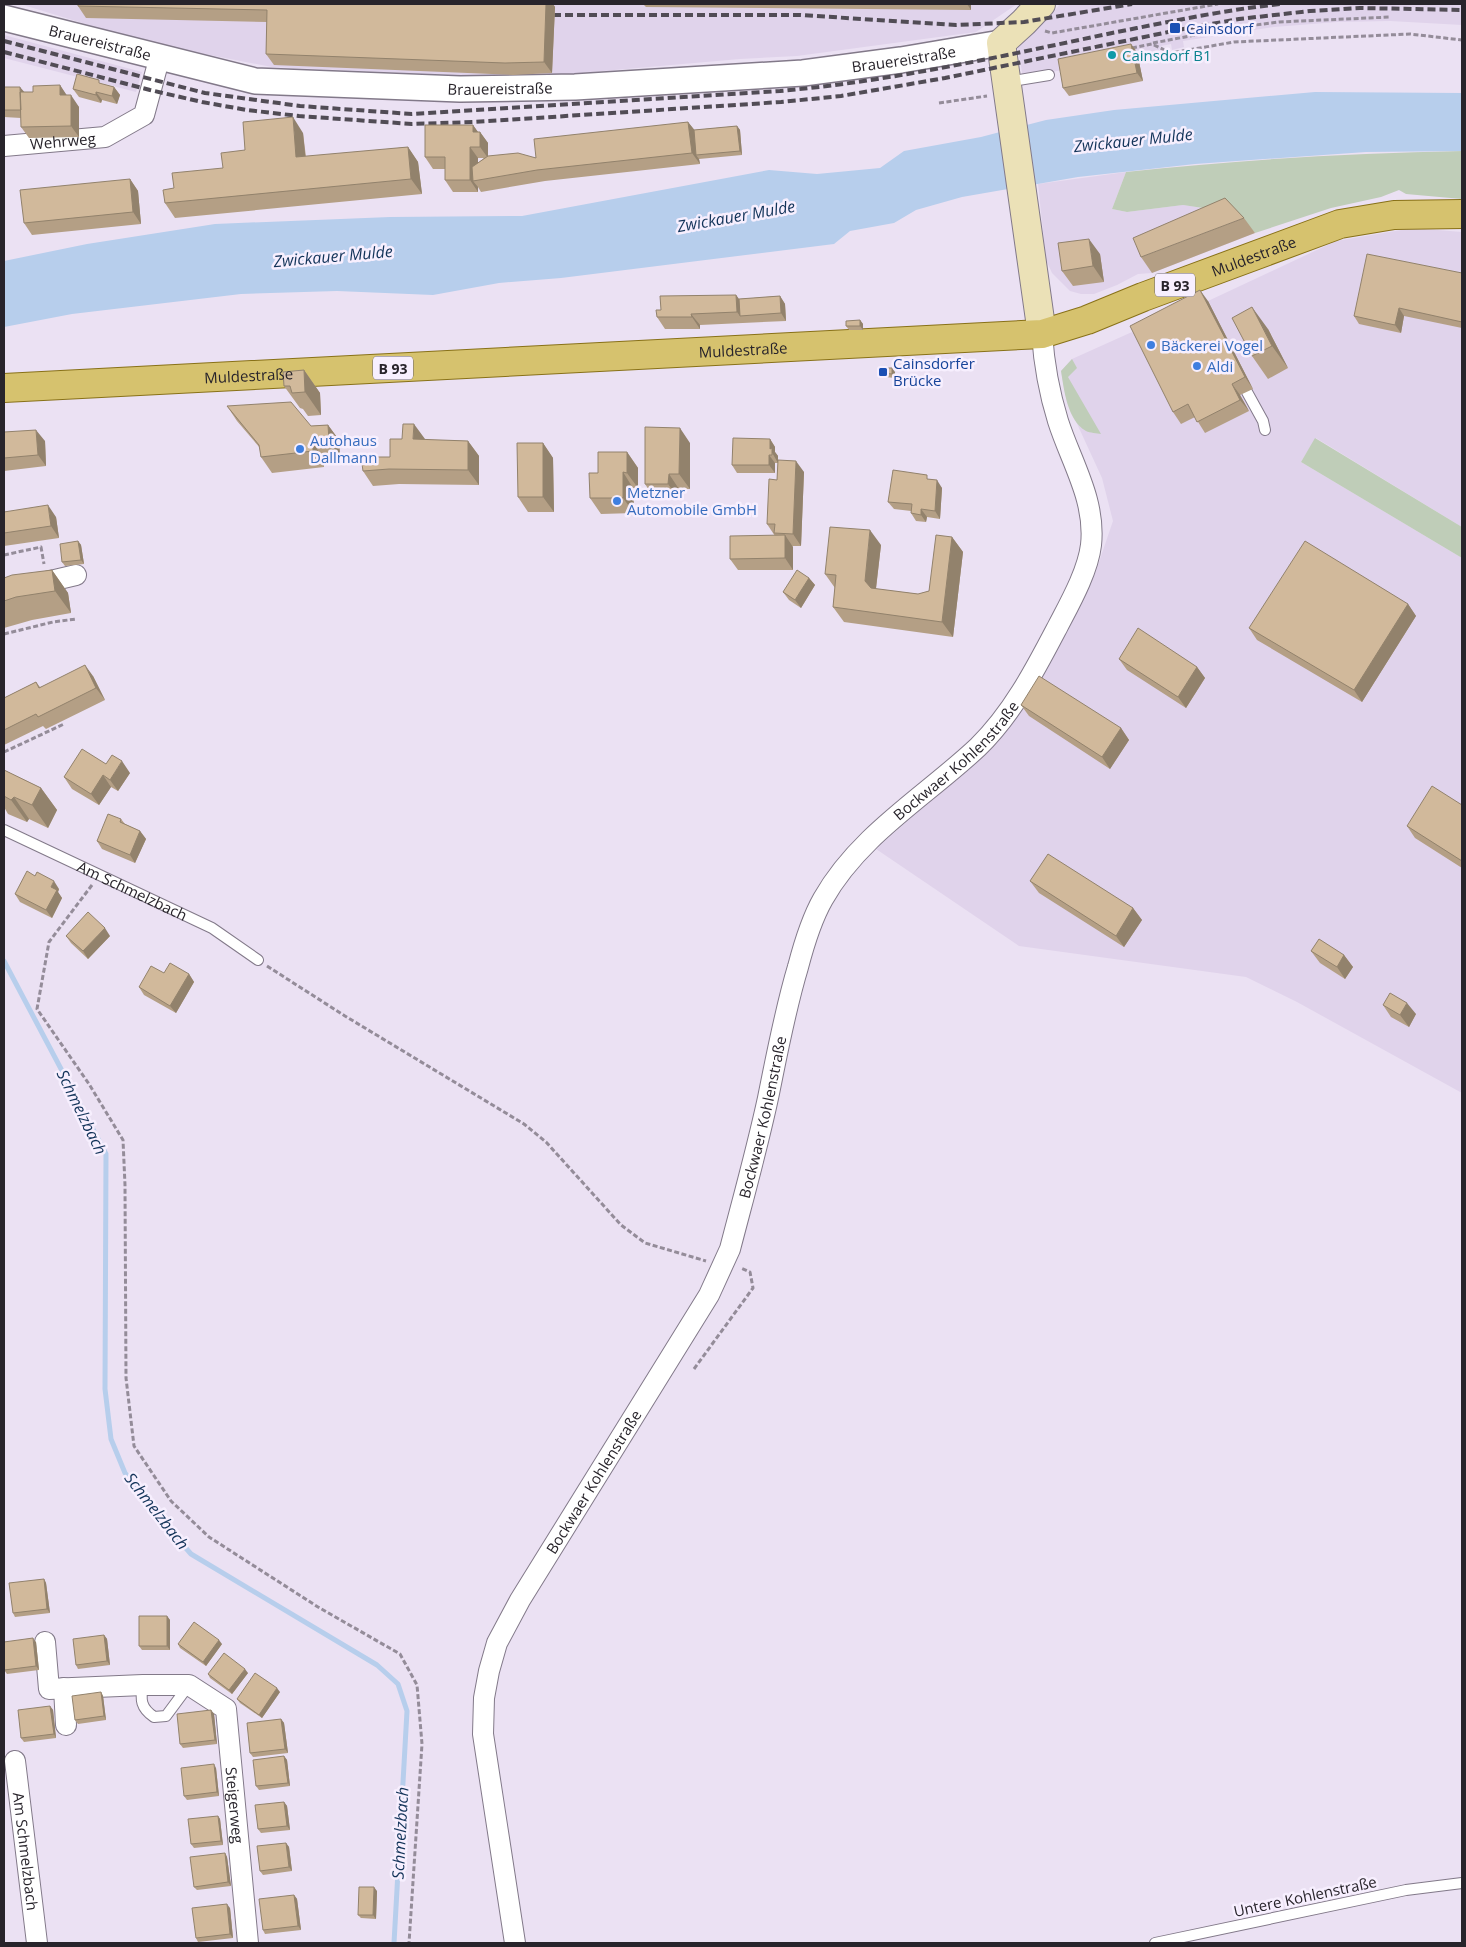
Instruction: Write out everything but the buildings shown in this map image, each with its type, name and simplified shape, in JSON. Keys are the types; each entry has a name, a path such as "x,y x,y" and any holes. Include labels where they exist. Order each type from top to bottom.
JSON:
{"main road":[{"path":"1041,4 1034,13 1008,36 1008,95 1042,334"},
{"name":"Muldestraße","path":"4,388 1042,334 1087,320 1143,296 1340,224 1394,215 1462,214"}],"street":[{"name":"Brauereistraße","path":"4,18 255,81 460,89 574,87 803,73 901,60 1008,36"},
{"name":"Wehrweg","path":"4,146 105,137 144,115 160,56"},
{"name":"Bockwaer Kohlenstraße","path":"515,1943 483,1734 484,1698 497,1643 520,1600 709,1296 722,1268 730,1249 767,1102 788,1001 806,937 822,899 843,870 876,834 979,746 1002,721 1048,645 1083,571 1091,548 1092,528 1088,499 1058,420 1045,372 1042,334"},
{"path":"4,592 76,575"},
{"path":"45,1642 49,1689 143,1685 189,1686"},
{"name":"Steigerweg","path":"189,1686 226,1709 248,1943"},
{"path":"64,1688 66,1725"},
{"name":"Am Schmelzbach","path":"16,1761 37,1943"}],"lane":[{"path":"1008,95 1049,75"},
{"path":"1247,392 1264,421 1265,430"},
{"name":"Am Schmelzbach","path":"4,830 212,928 258,960"},
{"path":"143,1685 140,1699 145,1711 154,1717 166,1716 189,1686"},
{"name":"Untere Kohlenstraße","path":"1155,1943 1406,1890 1462,1883"}],"path":[{"path":"1008,36 1034,30 1052,32 1218,4"},
{"path":"1125,49 1232,28 1279,22 1390,17"},
{"path":"1152,44 1171,53 1234,42 1288,39 1410,34 1462,40"},
{"path":"939,104 1008,95"},
{"path":"4,555 41,547 48,582"},
{"path":"4,634 53,622 76,619"},
{"path":"4,752 64,724"},
{"path":"99,875 49,942 37,1009 123,1140 126,1378 134,1446 171,1500 208,1537 318,1607 400,1654 417,1686 422,1744 409,1943"},
{"path":"258,960 345,1016 524,1124 546,1142 621,1225 645,1243 722,1268 743,1268 750,1272 753,1288 694,1370"}],"shaded area":[{"path":"20,4 1017,4 976,32 797,56 740,59 523,78 272,67 148,43"},
{"path":"1060,4 1462,4 1462,25 1390,21 1337,22 1274,27 1183,41 1184,47 1172,50 1171,44 1161,46 1159,50 1023,78 1017,43"},
{"path":"4,35 142,72 136,92 4,58"},
{"path":"1126,172 1112,209 1127,212 1183,205 1236,213 1255,233 1152,273 1138,274 1094,294 1081,294 1070,291 1052,273 1046,260 1038,184"},
{"path":"1413,228 1462,232 1462,527 1316,438 1301,462 1462,558 1462,1093 1297,1002 1246,977 1019,946 876,849 999,740 1052,659 1099,562 1113,521 1102,478 1067,402 1061,371 1072,359 1132,332 1138,337 1208,301 1336,241"}],"green space":[{"path":"1462,151 1462,199 1406,194 1399,190 1381,197 1331,208 1255,233 1236,213 1183,205 1127,212 1112,209 1126,172 1294,158"},
{"path":"1072,359 1077,368 1068,377 1101,434 1086,431 1075,420 1071,412 1065,395 1061,371"},
{"path":"1315,438 1462,527 1462,558 1301,462"}],"water":[{"name":"Zwickauer Mulde","path":"1315,92 1462,93 1462,151 1366,152 1195,164 1078,177 962,197 916,210 894,223 850,231 834,244 561,278 499,283 433,295 337,291 241,294 72,314 4,327 4,261 87,244 215,224 390,217 522,216 769,170 817,174 880,168 904,151 981,137 1046,120 1114,110"}],"waterway":[{"name":"Schmelzbach","path":"4,961 106,1154 105,1389 111,1439 125,1473 191,1554 377,1665 398,1684 407,1711 394,1943"}],"railway":[{"path":"541,15 800,15 956,25 1024,22 1132,4"},
{"path":"4,41 205,93 300,106 412,114 822,87 947,67 1175,21 1280,4"},
{"path":"4,52 150,90 247,110 299,116 412,124 474,122 781,102 841,96 945,78 1239,19 1310,11 1360,8 1462,10"}],"place":[{"name":"Cainsdorf","path":"1175,28"},
{"name":"Cainsdorf B1","path":"1112,55"},
{"name":"Bäckerei Vogel","path":"1151,345"},
{"name":"Aldi","path":"1197,366"},
{"name":"Cainsdorfer Brücke","path":"883,372"},
{"name":"Autohaus Dallmann","path":"300,449"},
{"name":"Metzner Automobile GmbH","path":"617,501"}]}
